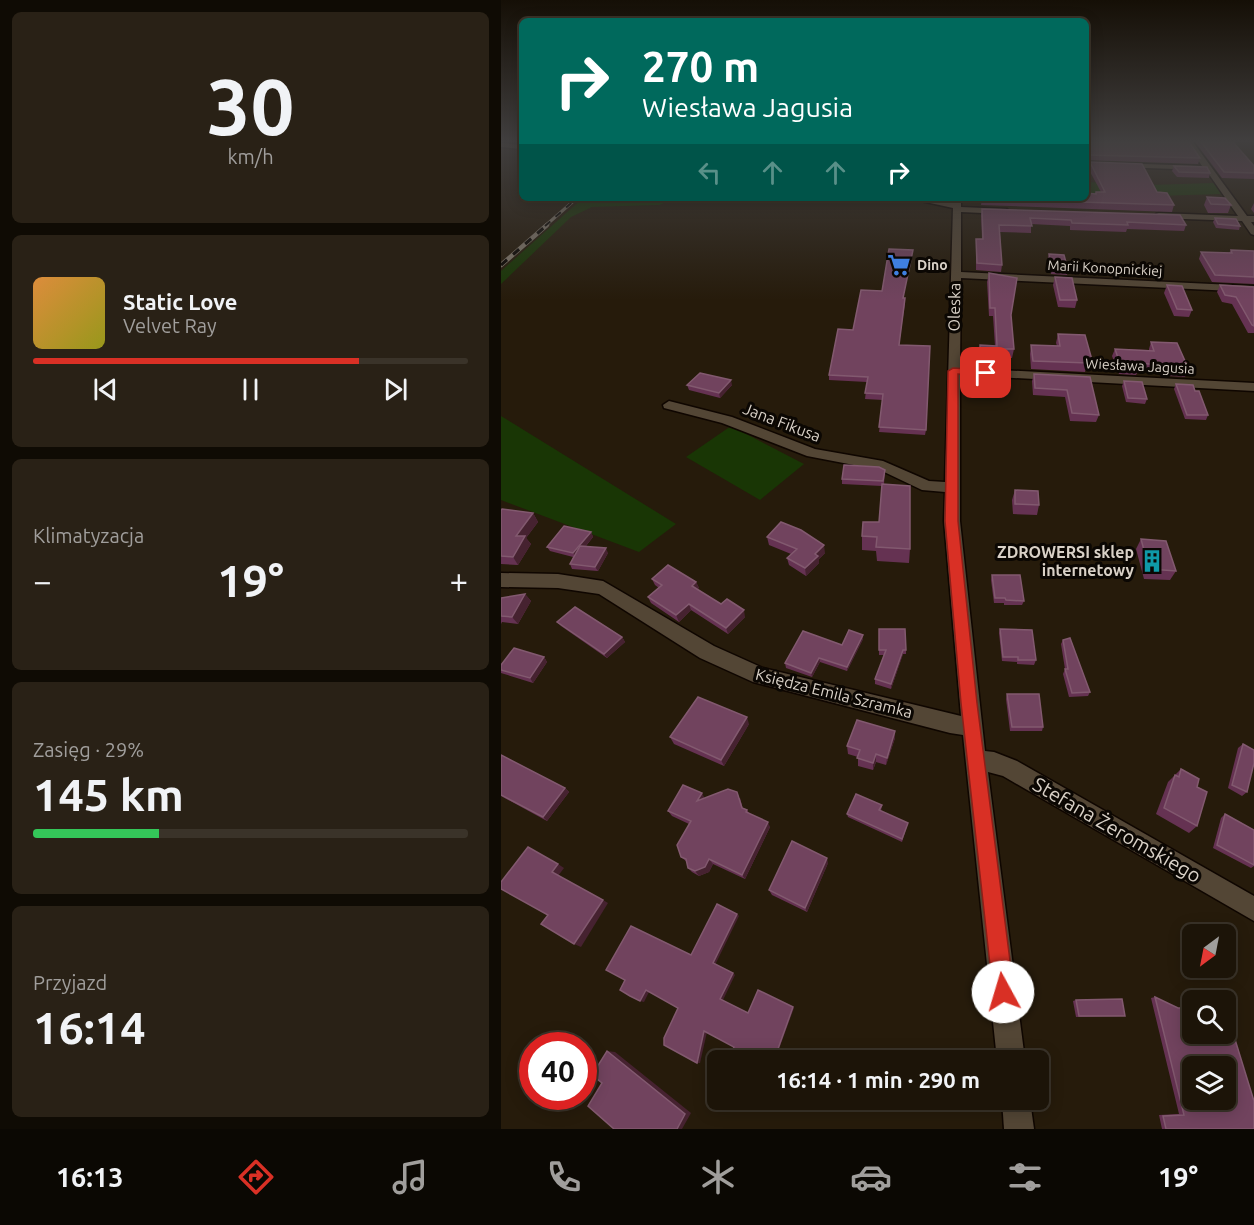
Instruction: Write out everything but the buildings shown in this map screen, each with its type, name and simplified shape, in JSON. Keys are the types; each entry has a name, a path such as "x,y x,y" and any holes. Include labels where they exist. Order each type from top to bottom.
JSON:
{"street":[{"path":"1229,195 1249,219 1254,232"},
{"path":"934,201 1011,211"},
{"name":"Oleska","path":"957,204 952,488 955,555 972,726 1010,1050"},
{"path":"1151,216 1249,219"},
{"name":"Marii Konopnickiej","path":"955,275 1254,289"},
{"name":"Wiesława Jagusia","path":"953,371 1254,387"},
{"name":"Jana Fikusa","path":"669,405 727,420 812,453 883,466 927,486 952,488"},
{"name":"Księdza Emila Szramka","path":"501,580 558,581 603,588 707,652 759,676 882,705 950,724 972,726"},
{"name":"Stefana Żeromskiego","path":"977,761 994,762 1010,768 1254,909"},
{"path":"1017,1110 1019,1129"}],"green space":[{"path":"1125,195 1199,195 1156,196"},
{"path":"580,201 670,201 659,205 592,207 571,217 501,284 501,271"},
{"path":"501,416 676,524 639,552 501,500"},
{"path":"731,426 804,464 760,500 686,457"}],"railway":[{"path":"545,226 574,201"},
{"path":"501,265 547,225"}],"place":[{"name":"Dino","path":"899,265"},
{"name":"ZDROWERSI sklep internetowy","path":"1152,561"}],"route":[{"path":"986,373 953,371 952,521 969,703 1003,992"}]}
